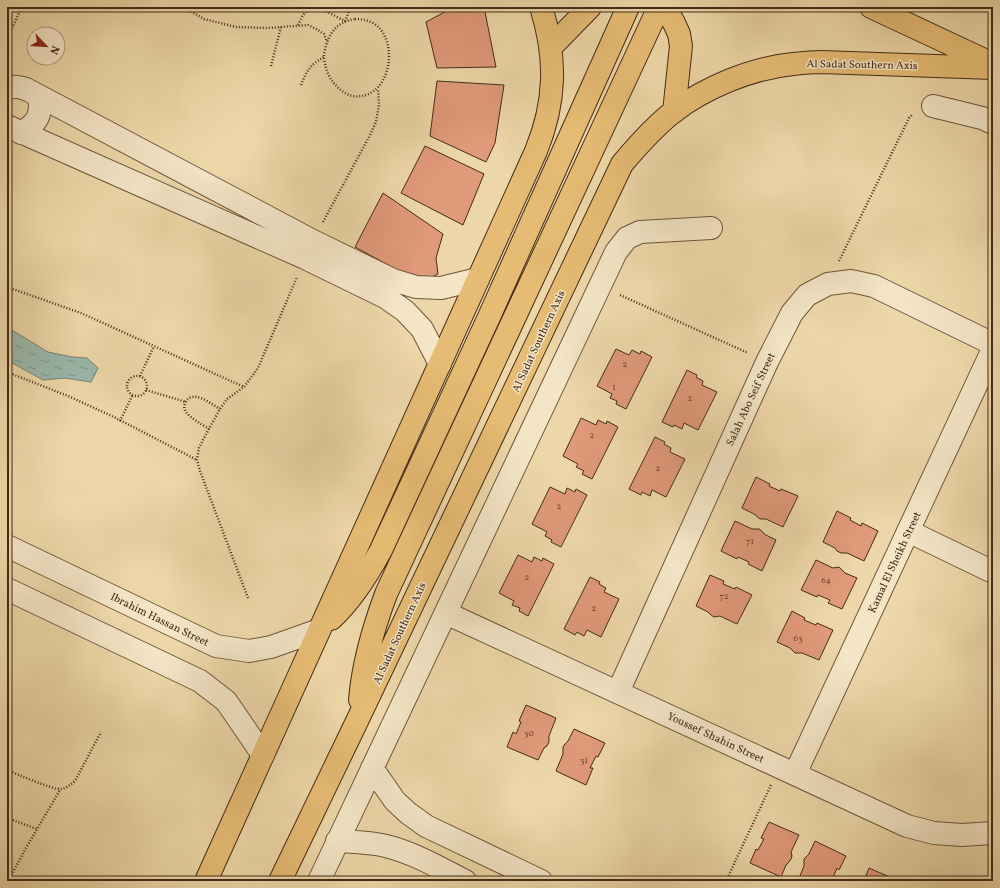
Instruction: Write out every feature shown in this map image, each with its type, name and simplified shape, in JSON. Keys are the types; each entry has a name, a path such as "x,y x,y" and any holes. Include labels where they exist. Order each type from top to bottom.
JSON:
{"main road":[{"path":"206,881 543,134 548,115 552,84 551,47 546,21 541,7"},
{"path":"551,47 590,7"},
{"path":"319,630 338,613 354,594 369,573 381,550 489,317 628,7"},
{"path":"358,719 368,648 386,594 660,7 668,13 674,23 679,34 681,46 674,112"},
{"path":"871,7 993,64"},
{"name":"Al Sadat Southern Axis","path":"280,881 622,164 638,145 674,112 694,98 738,77 765,69 792,64 821,62 993,68"}],"street":[{"path":"7,89 18,86 26,89 309,250 385,297 405,311 422,329 440,364"},
{"path":"14,129 31,127 38,118 41,107 38,96"},
{"path":"933,106 982,118 993,123"},
{"path":"14,129 309,250 393,280 416,287 441,288 478,279"},
{"path":"319,881 616,252 627,238 640,232 711,228"},
{"name":"Salah Abo Seif Street","path":"618,692 767,362 792,313 807,295 828,284 851,281 874,286 993,344"},
{"name":"Kamal El Sheikh Street","path":"787,770 908,531 993,349"},
{"path":"908,531 993,572"},
{"name":"Ibrahim Hassan Street","path":"7,546 216,646 249,651 271,647 319,630"},
{"path":"7,589 200,681 226,701 263,755"},
{"name":"Youssef Shahin Street","path":"446,613 907,826 934,833 962,835 993,833"},
{"path":"372,768 395,801 426,826 541,881"},
{"path":"337,841 386,846 408,853 465,881"}],"path":[{"path":"7,39 22,7"},
{"path":"183,7 204,19 236,27 268,28 308,25 324,34 328,42"},
{"path":"346,21 351,7"},
{"path":"298,25 304,14 317,8 346,21"},
{"path":"355,19 364,20 373,23 380,29 385,37 389,51 388,66 384,79 378,88 370,94 360,97 349,95 340,90 332,80 326,68 324,57 328,42 331,33 346,21 355,19"},
{"path":"271,66 281,26"},
{"path":"301,86 313,63 324,57"},
{"path":"248,598 200,471 197,460 199,448 227,399 244,387 258,368 309,250 376,122 380,105 378,88"},
{"path":"828,284 909,118 919,108 933,106"},
{"path":"7,287 80,313 244,387"},
{"path":"594,301 602,294 614,293 623,296 767,362"},
{"path":"140,376 154,346"},
{"path":"7,372 68,396 197,460"},
{"path":"135,376 140,376 144,378 146,382 146,390 140,395 133,394 129,391 128,382 135,376"},
{"path":"146,390 186,402"},
{"path":"120,421 133,394"},
{"path":"209,429 189,416 184,407 186,402 189,398 194,396 220,409"},
{"path":"10,881 12,874 26,848 60,790 68,787 74,781 101,732"},
{"path":"7,770 60,790"},
{"path":"721,881 726,881 787,770"},
{"path":"7,803 10,806 12,813 7,824"},
{"path":"10,819 37,829"}],"water":[{"path":"7,327 48,352 72,357 87,358 98,368 91,382 65,378 43,380 7,360"}],"building":[{"path":"454,7 484,7 496,67 437,68 426,22"},
{"path":"437,81 504,85 495,143 486,162 430,136"},
{"path":"425,146 484,174 463,225 401,193"},
{"path":"383,193 443,234 436,258 438,274 428,279 412,278 355,247"},
{"path":"616,349 629,355 632,350 640,354 641,351 652,357 626,409 616,404 617,401 610,398 612,394 597,386"},
{"path":"687,370 697,375 696,377 703,381 702,385 717,392 698,430 684,423 682,429 662,422"},
{"path":"581,418 596,425 598,420 606,424 607,421 618,427 592,479 582,474 584,471 576,467 578,464 563,456"},
{"path":"655,437 665,442 664,444 671,448 670,452 685,459 666,497 652,490 650,496 642,492 641,495 629,489"},
{"path":"756,477 770,484 769,486 780,491 781,489 798,496 783,527 766,519 760,519 742,508"},
{"path":"550,487 565,494 567,488 575,492 576,489 587,495 561,547 551,542 552,540 545,536 547,532 532,524"},
{"path":"837,511 851,518 850,520 861,526 862,523 878,531 864,561 847,553 841,553 823,542"},
{"path":"735,521 752,529 759,529 764,534 776,540 762,571 748,564 749,562 738,557 737,559 721,551"},
{"path":"518,555 532,562 534,557 542,561 543,558 554,564 528,616 519,611 520,608 512,605 514,601 499,593"},
{"path":"816,560 833,568 839,567 845,573 857,578 842,609 828,603 830,600 818,595 817,597 801,590"},
{"path":"710,575 724,581 723,584 735,589 736,587 752,595 737,624 720,616 714,617 696,606"},
{"path":"590,577 600,582 599,584 606,588 604,592 619,599 601,637 587,630 584,636 577,632 575,635 564,629"},
{"path":"792,611 805,618 804,620 816,625 817,623 833,630 819,660 802,653 795,653 790,648 777,642"},
{"path":"526,705 556,718 549,736 549,742 538,760 507,747 513,732 516,734 521,722 519,721"},
{"path":"574,729 605,743 598,757 596,756 590,768 593,768 586,785 556,771 563,754 563,747"},
{"path":"769,822 799,835 791,852 791,859 786,865 781,877 750,863 756,849 758,850 764,839 761,838"},
{"path":"815,841 846,856 839,870 837,868 832,880 834,881 798,881 804,866 804,859 809,854"},
{"path":"869,868 899,881 864,881"}]}
